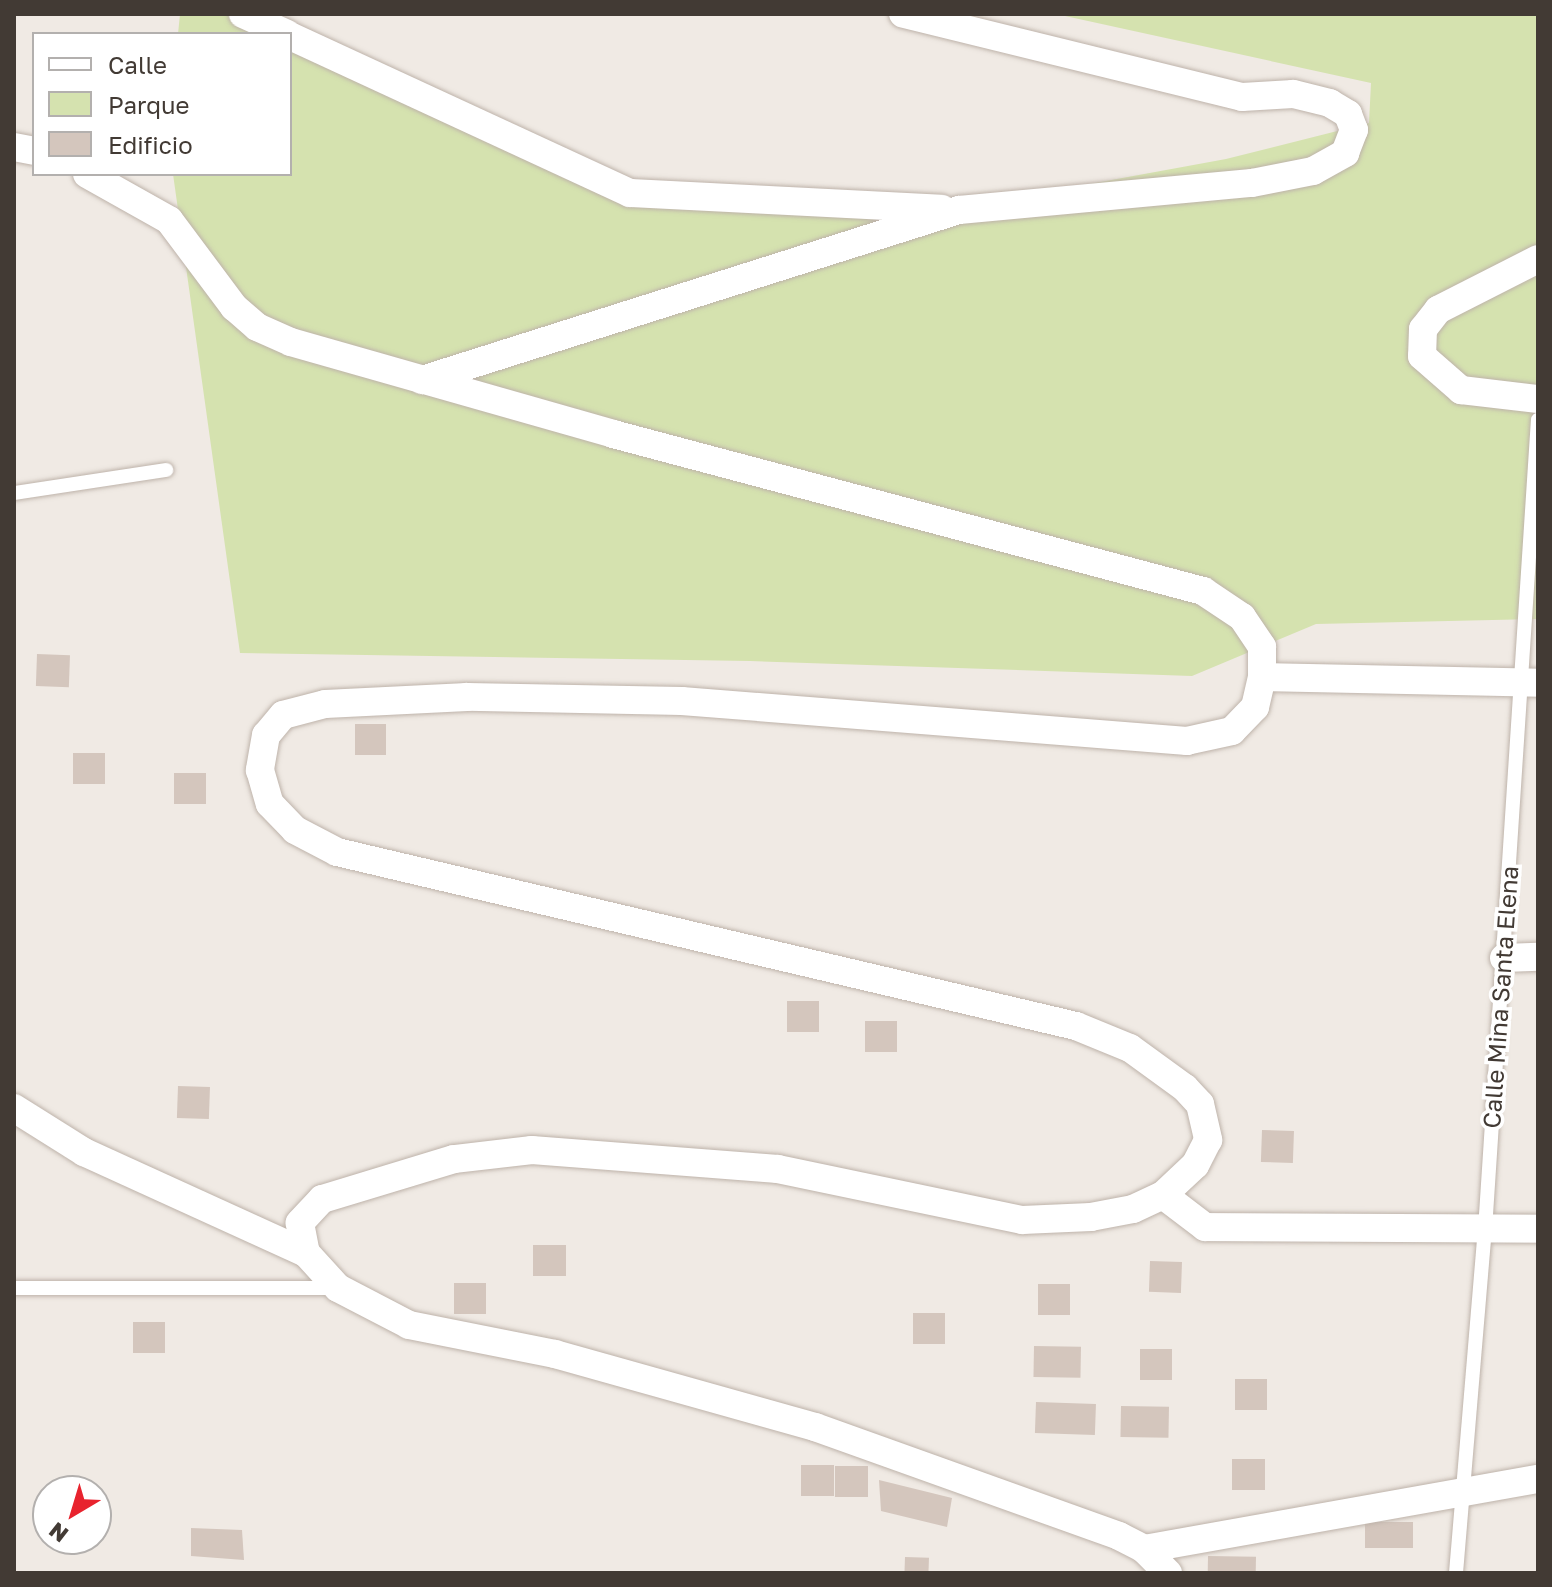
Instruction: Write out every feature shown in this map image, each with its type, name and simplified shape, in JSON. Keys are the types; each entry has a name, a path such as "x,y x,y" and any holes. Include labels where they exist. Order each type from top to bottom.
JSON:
{"street":[{"path":"243,14 282,32"},
{"path":"292,37 630,193 959,210 1252,183 1313,171 1345,153 1354,130 1348,114 1330,103 1293,94 1242,97 903,14"},
{"path":"91,176 169,220 234,307 257,327 422,380 1203,591 1242,617 1262,647 1262,677 1255,707 1232,731 1187,741 682,701 467,697 325,704 283,715 266,735 260,770 270,804 295,830 337,852 1076,1026 1130,1048 1200,1104 1208,1140 1195,1165 1163,1195 1133,1209 1091,1217 1022,1220 778,1169 532,1150 454,1159 322,1199 300,1223 306,1253"},
{"path":"422,380 959,210"},
{"path":"1538,259 1438,310 1423,329 1422,356 1461,390 1538,399"},
{"path":"1262,677 1530,684"},
{"path":"1504,958 1538,957"},
{"path":"14,1108 84,1152 306,1253 338,1288 409,1325 555,1354 815,1427 1144,1549 1168,1573"},
{"path":"1163,1195 1205,1227 1538,1229"},
{"path":"1144,1549 1538,1479"}],"lane":[{"name":"Calle Mina Santa Elena","path":"1456,1573 1465,1492 1504,958 1530,684 1538,420"},
{"path":"14,493 166,470"},
{"path":"14,1288 338,1288"}],"green space":[{"path":"180,14 244,14 280,32 178,32"},
{"path":"1056,14 1538,14 1538,619 1316,624 1192,676 750,661 240,653 173,176 292,176 292,38 604,195 932,213 1226,159 1369,123 1371,83"}],"building":[{"path":"37,654 70,655 69,687 36,686"},
{"path":"355,724 386,724 386,755 355,755"},
{"path":"73,753 105,753 105,784 73,784"},
{"path":"174,773 206,773 206,804 174,804"},
{"path":"787,1001 819,1001 819,1032 787,1032"},
{"path":"865,1021 897,1021 897,1052 865,1052"},
{"path":"178,1086 210,1087 209,1119 177,1118"},
{"path":"1262,1130 1294,1131 1293,1163 1261,1162"},
{"path":"533,1245 566,1245 566,1276 533,1276"},
{"path":"1150,1261 1182,1262 1181,1293 1149,1292"},
{"path":"454,1283 486,1283 486,1314 454,1314"},
{"path":"1038,1284 1070,1284 1070,1315 1038,1315"},
{"path":"913,1313 945,1313 945,1344 913,1344"},
{"path":"133,1322 165,1322 165,1353 133,1353"},
{"path":"1034,1346 1081,1347 1080,1378 1033,1377"},
{"path":"1140,1349 1172,1349 1172,1380 1140,1380"},
{"path":"1235,1379 1267,1379 1267,1410 1235,1410"},
{"path":"1036,1402 1096,1404 1095,1435 1035,1433"},
{"path":"1121,1406 1169,1407 1168,1438 1120,1437"},
{"path":"1232,1459 1265,1459 1265,1490 1232,1490"},
{"path":"801,1465 834,1465 834,1496 801,1496"},
{"path":"835,1466 868,1466 868,1497 835,1497"},
{"path":"879,1480 952,1498 947,1527 881,1511"},
{"path":"1365,1522 1413,1522 1413,1548 1365,1548"},
{"path":"191,1528 242,1530 244,1560 191,1556"},
{"path":"1208,1556 1256,1557 1256,1573 1208,1573"},
{"path":"905,1557 929,1558 928,1573 904,1573"}]}
